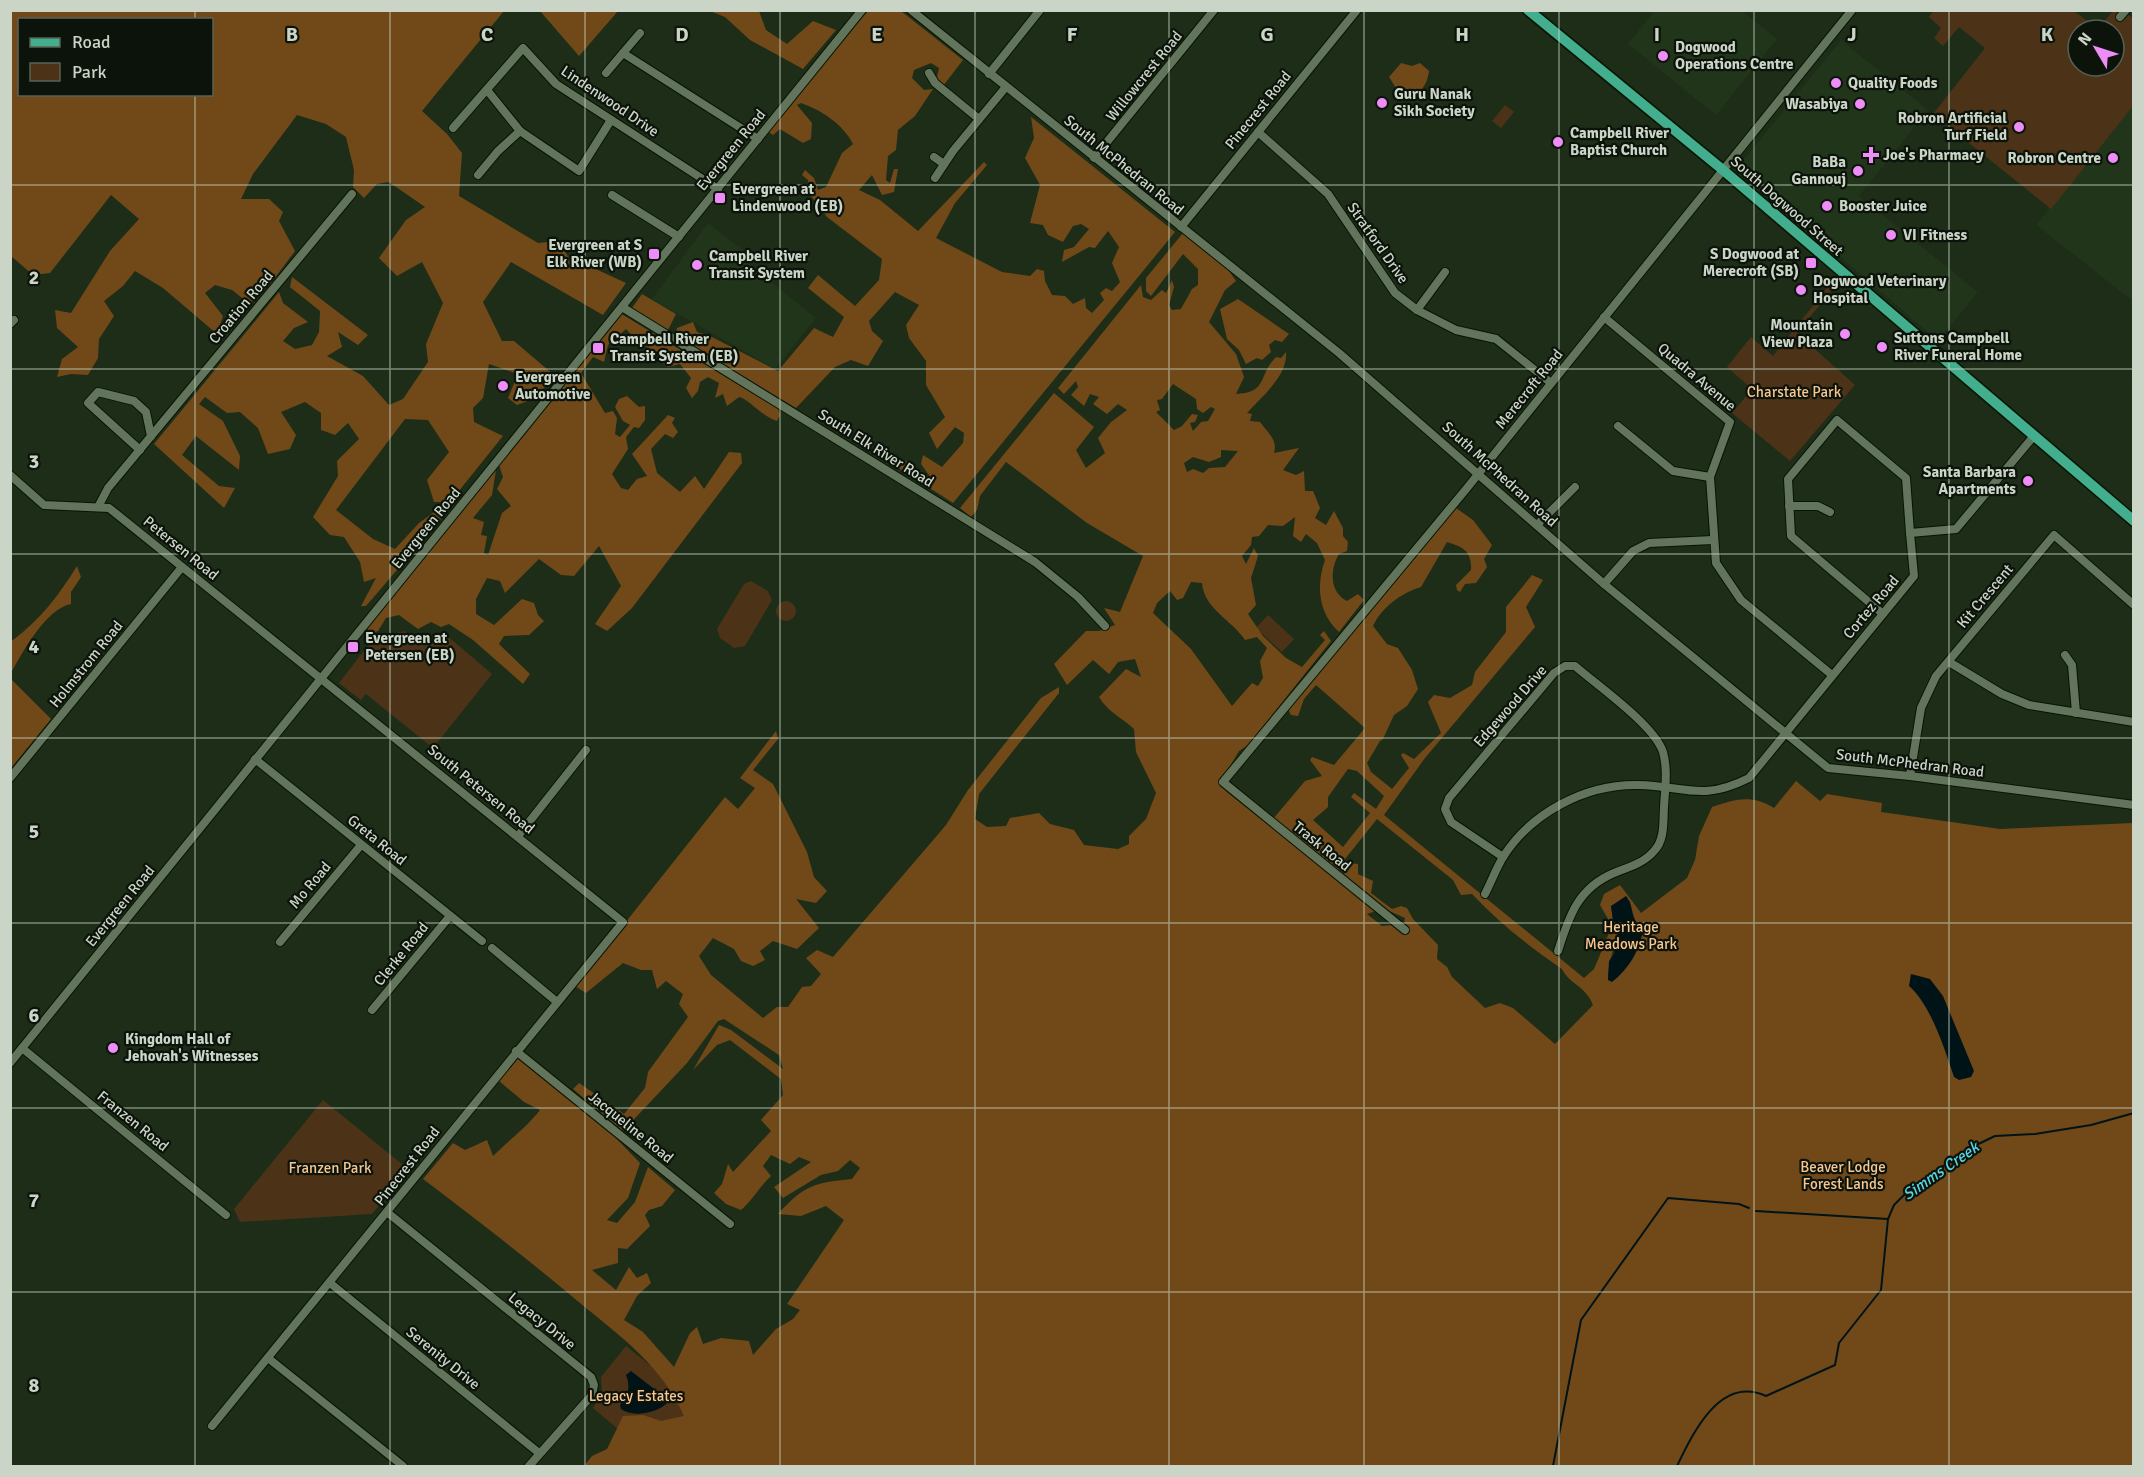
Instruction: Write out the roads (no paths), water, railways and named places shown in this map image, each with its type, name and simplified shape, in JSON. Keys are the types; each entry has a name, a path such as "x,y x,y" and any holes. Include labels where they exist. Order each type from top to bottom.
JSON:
{"main road":[{"name":"South Dogwood Street","path":"1528,10 1723,170 2133,521"}],"street":[{"name":"Evergreen Road","path":"10,1063 862,10"},
{"name":"South McPhedran Road","path":"911,10 1339,353 1479,472 1604,584 1828,768 1910,776 2133,805"},
{"path":"989,74 1040,10"},
{"name":"Willowcrest Road","path":"1094,158 1214,10"},
{"name":"Pinecrest Road","path":"1181,227 1357,10"},
{"name":"Merecroft Road","path":"1223,782 1479,472 1852,10"},
{"path":"606,73 640,33"},
{"name":"Lindenwood Drive","path":"453,128 523,48 556,84 718,189"},
{"path":"623,53 758,139"},
{"path":"929,74 935,83 979,119"},
{"path":"935,178 1005,87"},
{"path":"487,90 520,131 579,171 611,120"},
{"path":"478,175 498,151 520,131"},
{"name":"Stratford Drive","path":"1258,132 1328,194 1395,293 1417,310 1456,330 1496,339 1551,383"},
{"path":"934,157 944,164"},
{"name":"Croation Road","path":"98,507 108,488 352,194"},
{"path":"612,195 679,237"},
{"path":"1417,310 1445,272"},
{"name":"South Elk River Road","path":"622,307 1035,562 1078,597 1105,626"},
{"name":"Quadra Avenue","path":"1604,317 1730,422 1710,477 1716,562 1741,600 1832,675"},
{"path":"140,450 88,403 98,392 134,401 146,412 151,436"},
{"name":"Cortez Road","path":"1485,894 1503,857 1523,832 1545,813 1574,797 1604,788 1637,785 1703,793 1725,790 1749,778 1914,576 1906,478 1837,420 1788,478 1789,506"},
{"path":"1618,426 1673,471 1710,477"},
{"path":"1910,533 1956,529 2033,437"},
{"name":"Petersen Road","path":"10,475 44,505 109,508 321,678"},
{"path":"1537,525 1575,487"},
{"path":"1830,512 1818,506 1789,506 1791,536 1883,614"},
{"name":"Kit Crescent","path":"1910,776 1921,708 1936,676 2054,536 2133,605"},
{"path":"1604,584 1633,551 1649,543 1713,540"},
{"name":"Holmstrom Road","path":"10,778 182,567"},
{"path":"2065,655 2072,665 2076,713"},
{"path":"1949,662 2002,694 2029,705 2133,722"},
{"name":"Edgewood Drive","path":"1503,857 1451,822 1445,810 1449,798 1554,673 1564,666 1575,666 1652,732 1662,751 1666,767 1665,788 1662,837 1656,850 1641,862 1600,879 1585,892 1571,910 1558,951"},
{"name":"South Petersen Road","path":"321,678 623,922"},
{"path":"518,836 586,750"},
{"name":"Greta Road","path":"255,759 482,941"},
{"name":"Trask Road","path":"1223,782 1405,930"},
{"name":"Mo Road","path":"280,942 361,845"},
{"name":"Clerke Road","path":"372,1010 450,916"},
{"name":"Pinecrest Road","path":"212,1426 623,922"},
{"path":"492,948 557,1002"},
{"name":"Franzen Road","path":"22,1048 226,1215"},
{"name":"Jacqueline Road","path":"516,1051 730,1224"},
{"name":"Legacy Drive","path":"388,1213 591,1377 594,1385 592,1395 528,1467"},
{"name":"Serenity Drive","path":"330,1283 539,1453"},
{"path":"268,1358 403,1467"}],"waterway":[{"path":"1677,1466 1700,1424 1722,1400 1735,1393 1750,1392 1766,1396 1835,1365 1839,1343 1881,1290 1888,1219 1894,1205 1910,1189 1968,1149 1995,1136 2035,1134 2091,1125 2134,1113"},
{"path":"1553,1466 1581,1320 1668,1198 1739,1204 1749,1208"},
{"name":"Simms Creek","path":"1756,1211 1888,1219"}],"place":[{"name":"Dogwood Operations Centre","path":"1663,56"},
{"name":"Quality Foods","path":"1836,83"},
{"name":"Guru Nanak Sikh Society","path":"1382,103"},
{"name":"Wasabiya","path":"1860,104"},
{"name":"Robron Artificial Turf Field","path":"2019,127"},
{"name":"Campbell River Baptist Church","path":"1558,142"},
{"name":"Joe's Pharmacy","path":"1871,155"},
{"name":"Robron Centre","path":"2113,158"},
{"name":"BaBa Gannouj","path":"1858,171"},
{"name":"Evergreen at Lindenwood (EB)","path":"720,198"},
{"name":"Booster Juice","path":"1827,206"},
{"name":"VI Fitness","path":"1891,235"},
{"name":"Evergreen at S Elk River (WB)","path":"654,254"},
{"name":"S Dogwood at Merecroft (SB)","path":"1811,263"},
{"name":"Campbell River Transit System","path":"697,265"},
{"name":"Dogwood Veterinary Hospital","path":"1801,290"},
{"name":"Mountain View Plaza","path":"1845,334"},
{"name":"Suttons Campbell River Funeral Home","path":"1882,347"},
{"name":"Campbell River Transit System (EB)","path":"598,348"},
{"name":"Evergreen Automotive","path":"503,386"},
{"name":"Santa Barbara Apartments","path":"2028,481"},
{"name":"Evergreen at Petersen (EB)","path":"353,647"},
{"name":"Kingdom Hall of Jehovah's Witnesses","path":"113,1048"}],"park label":[{"name":"Charstate Park","path":"1794,392"},
{"name":"Heritage Meadows Park","path":"1631,936"},
{"name":"Franzen Park","path":"330,1168"},
{"name":"Beaver Lodge Forest Lands","path":"1843,1176"},
{"name":"Legacy Estates","path":"636,1396"}]}
